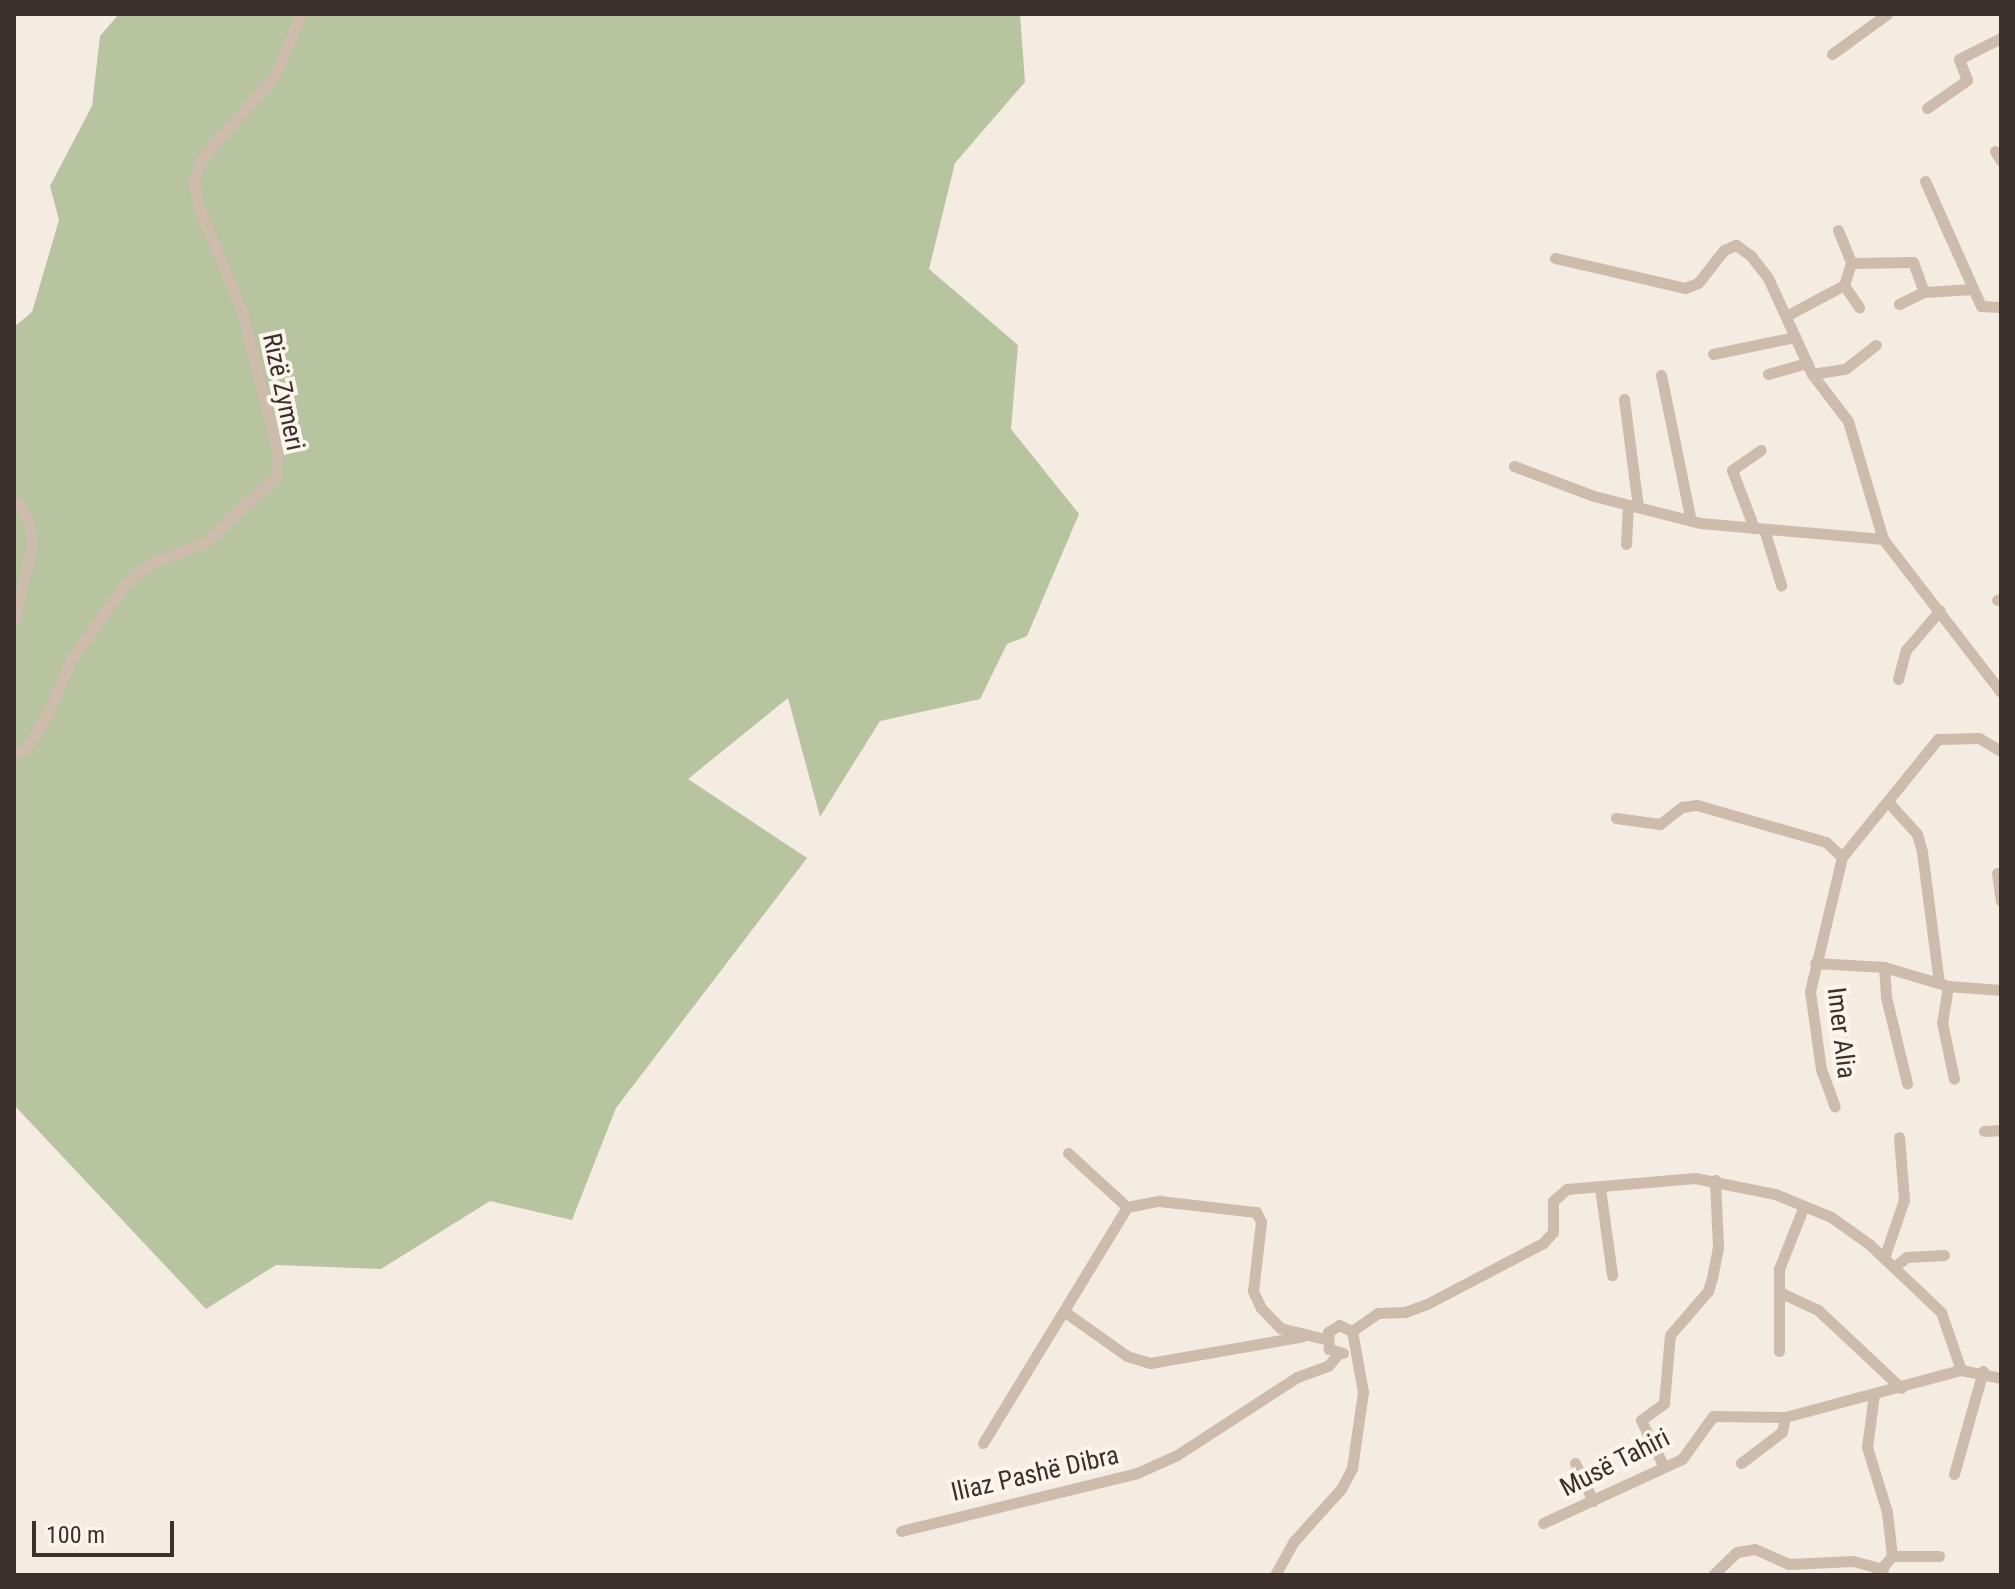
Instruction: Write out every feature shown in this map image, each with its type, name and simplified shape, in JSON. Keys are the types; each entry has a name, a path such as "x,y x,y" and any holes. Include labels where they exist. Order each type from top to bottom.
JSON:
{"street":[{"name":"Rizë Zymeri","path":"14,754 26,748 48,713 70,661 129,579 156,561 206,542 276,476 277,450 242,312 198,205 193,179 203,157 275,75 301,14"},
{"path":"1832,54 1887,14"},
{"path":"1927,108 1967,80 1960,58 2001,38"},
{"path":"1925,181 1981,306 2001,307"},
{"path":"1786,316 1844,285 1851,263 1838,230"},
{"path":"1555,258 1685,288 1698,283 1724,250 1736,245 1768,278 1809,369 1848,421 1883,539 2001,692"},
{"path":"1851,263 1913,262 1924,292"},
{"path":"1844,285 1859,307"},
{"path":"1899,304 1924,292 1973,289"},
{"path":"1713,354 1795,337"},
{"path":"1768,374 1845,369 1876,345"},
{"path":"1661,375 1691,521"},
{"path":"1624,399 1633,506 1626,544"},
{"path":"1761,450 1732,470 1781,585"},
{"path":"1514,466 1633,506 1691,521 1883,539"},
{"path":"14,498 29,521 32,545 25,590 14,620"},
{"path":"1898,679 1906,650 1940,610"},
{"path":"1616,818 1660,824 1682,807 1697,805 1826,842 1842,857 1890,804 1893,793 1938,739 1979,738 2001,751"},
{"path":"1890,804 1917,834 1922,852 1944,985 1942,1022 1954,1079"},
{"name":"Imer Alia","path":"1835,1107 1828,1101 1812,1015 1815,963 1842,857"},
{"path":"1997,873 2001,901"},
{"path":"1815,963 1884,967 1944,985 2001,990"},
{"path":"1884,967 1886,997 1907,1083"},
{"path":"1984,1131 2001,1130"},
{"path":"1884,1258 1904,1200 1899,1137"},
{"path":"1068,1153 1127,1207"},
{"path":"1352,1331 1378,1313 1405,1312 1427,1304 1543,1243 1553,1232 1558,1193 1667,1176 1715,1180 1831,1217 1884,1258 1941,1312 1961,1370"},
{"path":"1664,1467 1641,1420 1664,1403 1670,1335 1708,1291 1718,1247 1715,1180"},
{"path":"1600,1188 1612,1275"},
{"path":"983,1443 1127,1207 1159,1201 1256,1212 1261,1222 1253,1291 1261,1308 1280,1328 1325,1339"},
{"path":"1779,1351 1783,1252 1804,1206"},
{"path":"1894,1267 1907,1257 1944,1255"},
{"path":"1779,1292 1818,1310 1901,1388"},
{"path":"1065,1312 1127,1356 1150,1363 1305,1336"},
{"path":"1325,1339 1339,1325 1352,1331"},
{"path":"1275,1575 1294,1541 1341,1489 1352,1468 1363,1392 1352,1331"},
{"path":"1325,1339 1329,1349 1338,1354"},
{"name":"Iliaz Pashë Dibra","path":"901,1531 1137,1473 1177,1455 1297,1377 1328,1366 1338,1354 1353,1346"},
{"name":"Musë Tahiri","path":"1543,1523 1682,1459 1713,1416 1785,1417 1961,1370 1983,1371 2001,1378"},
{"path":"1954,1474 1983,1371"},
{"path":"1713,1575 1737,1552 1755,1549 1788,1564 1853,1561 1880,1572 1892,1556 1887,1512 1867,1447 1874,1394"},
{"path":"1741,1463 1782,1432 1785,1417"},
{"path":"1575,1463 1593,1501"},
{"path":"1892,1556 1939,1556"}],"green space":[{"path":"119,14 1020,14 1025,82 955,163 929,269 1018,345 1011,429 1079,514 1027,636 1007,644 980,699 880,721 820,817 788,698 688,779 807,858 616,1108 572,1220 490,1201 381,1269 276,1265 206,1309 14,1105 14,327 32,312 59,220 50,186 92,106 100,36"}]}
